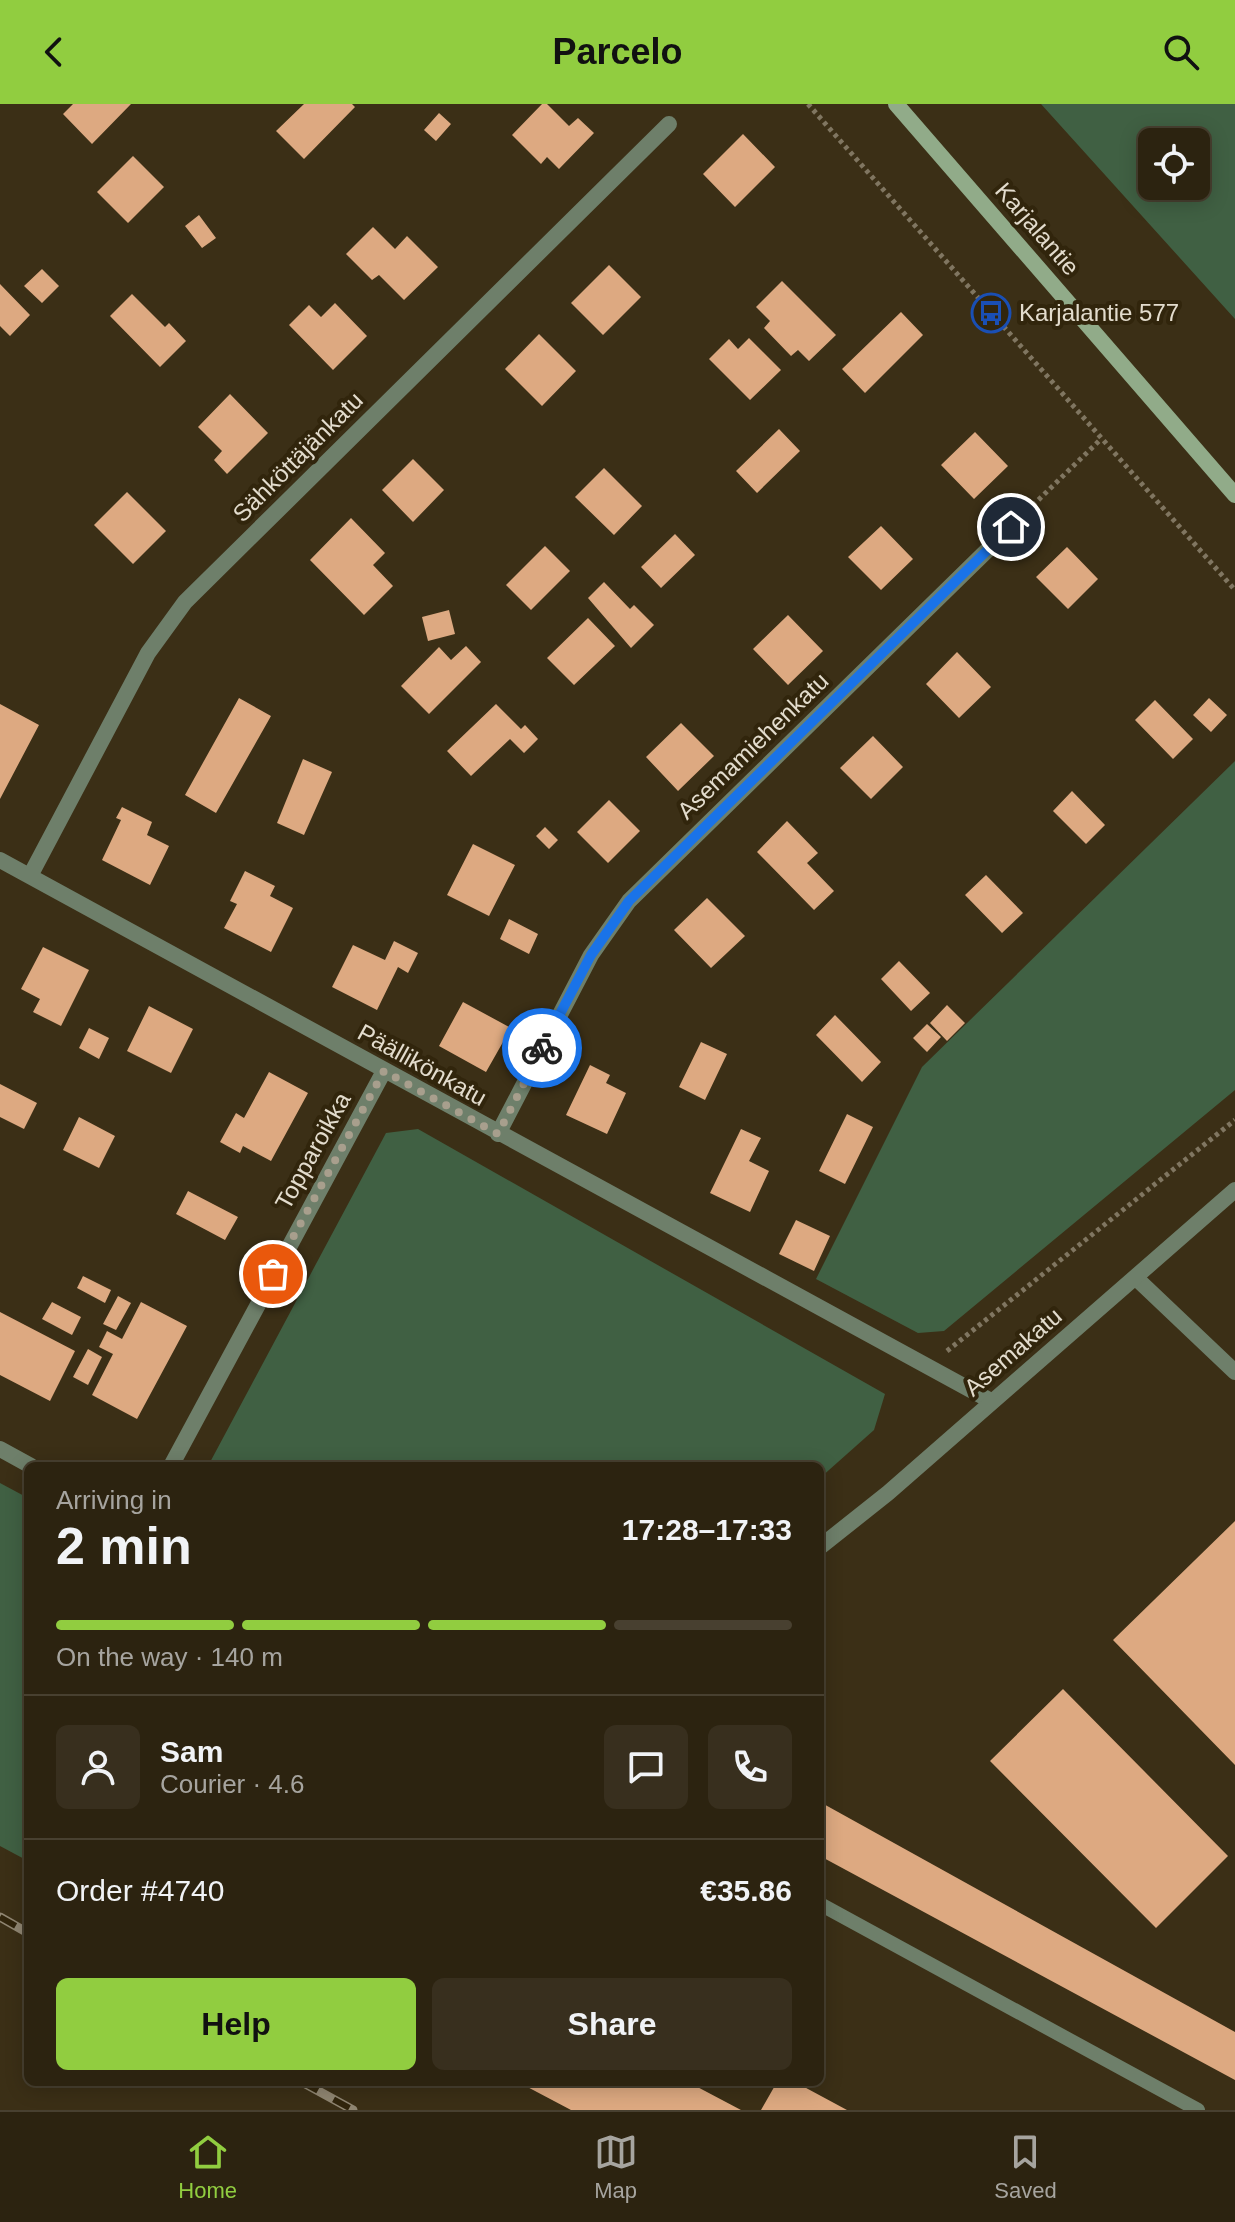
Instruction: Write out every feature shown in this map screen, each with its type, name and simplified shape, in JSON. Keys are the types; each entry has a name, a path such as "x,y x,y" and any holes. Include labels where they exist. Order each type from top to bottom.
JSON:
{"main road":[{"name":"Karjalantie","path":"896,104 1235,495"}],"street":[{"name":"Sähköttäjänkatu","path":"30,876 148,653 185,602 669,124"},
{"name":"Asemamiehenkatu","path":"498,1134 591,955 629,901 1011,527"},
{"name":"Päällikönkatu","path":"0,860 991,1401"},
{"name":"Topparoikka","path":"173,1462 384,1071"},
{"name":"Asemakatu","path":"824,1544 1235,1190"},
{"path":"1136,1278 1235,1372"},
{"path":"0,1449 24,1462"}],"lane":[{"path":"824,1906 1198,2110"}],"path":[{"path":"808,104 1235,590"},
{"path":"1011,527 1101,439"},
{"path":"928,1367 1235,1120"}],"green space":[{"path":"1041,104 1235,104 1235,319"},
{"path":"1235,761 1235,1090 944,1331 918,1333 816,1279 922,1067"},
{"path":"418,1129 885,1394 874,1430 824,1474 824,1462 210,1462 386,1133"},
{"path":"0,1483 24,1496 24,1859 0,1846"}],"building":[{"path":"73,104 131,104 92,144 63,114"},
{"path":"304,104 352,104 355,107 304,159 276,131"},
{"path":"542,104 547,104 569,126 578,118 594,133 559,169 547,157 541,164 512,135"},
{"path":"439,113 451,124 436,141 424,130"},
{"path":"743,134 775,167 735,207 703,174"},
{"path":"133,156 164,187 128,223 97,192"},
{"path":"199,215 216,238 202,248 185,226"},
{"path":"373,227 395,249 407,236 438,267 404,300 379,275 372,280 346,254"},
{"path":"609,265 641,297 603,335 571,303"},
{"path":"42,269 59,286 42,303 24,286"},
{"path":"782,281 836,335 809,361 798,350 791,356 764,328 770,321 756,307"},
{"path":"0,284 30,315 10,336 0,326"},
{"path":"132,294 165,327 169,323 186,341 160,367 110,316"},
{"path":"335,303 367,336 333,370 289,325 309,305 321,317"},
{"path":"901,312 923,335 865,393 842,369"},
{"path":"539,334 576,371 542,406 505,369"},
{"path":"749,338 781,370 750,400 709,359 729,339 738,349"},
{"path":"230,394 268,433 227,474 214,460 222,451 198,427"},
{"path":"779,429 800,451 757,493 736,471"},
{"path":"975,432 1008,466 974,499 941,465"},
{"path":"413,459 444,490 413,522 382,490"},
{"path":"604,468 642,506 614,535 575,497"},
{"path":"127,492 166,531 133,564 94,525"},
{"path":"351,518 385,553 373,565 393,586 364,615 310,560"},
{"path":"881,526 913,559 881,590 848,557"},
{"path":"675,534 695,555 661,588 641,567"},
{"path":"545,546 570,571 531,610 506,585"},
{"path":"1067,547 1098,579 1068,609 1036,577"},
{"path":"604,582 630,609 634,605 654,625 631,648 588,598"},
{"path":"449,610 455,634 428,641 422,617"},
{"path":"788,615 823,651 788,685 753,649"},
{"path":"588,618 615,646 574,685 547,658"},
{"path":"466,646 481,662 429,714 401,686 439,647 451,660"},
{"path":"957,652 991,687 959,718 926,684"},
{"path":"239,698 271,716 216,813 185,795"},
{"path":"1209,698 1227,715 1211,732 1193,715"},
{"path":"1155,700 1193,739 1173,759 1135,720"},
{"path":"0,704 39,725 0,799"},
{"path":"496,704 521,729 525,725 538,739 524,753 510,739 471,776 447,751"},
{"path":"681,723 714,756 678,791 646,757"},
{"path":"873,736 903,767 871,799 840,768"},
{"path":"303,759 332,772 304,835 277,823"},
{"path":"1072,791 1105,825 1086,844 1053,811"},
{"path":"609,800 640,831 608,863 577,832"},
{"path":"122,807 152,822 147,835 169,846 150,885 102,860 121,820 116,818"},
{"path":"787,821 818,853 807,863 834,891 814,910 757,852"},
{"path":"545,827 558,840 549,849 536,836"},
{"path":"473,844 515,865 489,916 447,895"},
{"path":"245,871 275,886 270,896 293,908 271,952 224,928 237,904 230,901"},
{"path":"986,875 1023,913 1002,933 965,895"},
{"path":"707,898 745,936 711,968 674,930"},
{"path":"509,919 538,934 529,954 500,939"},
{"path":"394,941 418,953 408,973 398,967 377,1010 332,987 353,945 385,960"},
{"path":"43,947 89,970 61,1026 33,1012 40,999 21,989"},
{"path":"899,961 930,993 911,1011 881,979"},
{"path":"463,1002 511,1028 486,1072 439,1046"},
{"path":"947,1005 965,1023 947,1041 930,1023"},
{"path":"149,1006 193,1029 171,1073 127,1051"},
{"path":"835,1015 881,1062 862,1082 816,1035"},
{"path":"927,1024 941,1037 927,1052 913,1038"},
{"path":"89,1028 109,1038 99,1059 79,1048"},
{"path":"701,1042 727,1054 705,1100 679,1087"},
{"path":"590,1065 610,1075 606,1083 626,1093 607,1134 566,1115"},
{"path":"269,1072 308,1093 271,1161 243,1146 240,1153 220,1142 236,1113 244,1118"},
{"path":"0,1084 37,1103 24,1129 0,1117"},
{"path":"847,1114 873,1127 845,1184 819,1171"},
{"path":"79,1117 115,1136 99,1168 63,1150"},
{"path":"741,1129 761,1138 749,1161 769,1171 750,1212 710,1193"},
{"path":"188,1191 238,1217 225,1240 176,1214"},
{"path":"796,1220 830,1236 814,1271 779,1254"},
{"path":"83,1276 111,1290 105,1303 77,1288"},
{"path":"118,1296 131,1303 116,1330 103,1324"},
{"path":"52,1302 81,1317 72,1335 42,1319"},
{"path":"141,1302 187,1326 137,1419 92,1395 113,1354 99,1347 107,1331 122,1339"},
{"path":"0,1312 75,1351 50,1401 0,1375"},
{"path":"88,1349 102,1357 88,1385 73,1377"},
{"path":"1235,1521 1235,1765 1113,1640"},
{"path":"1063,1689 1228,1856 1156,1928 990,1761"},
{"path":"824,1804 1235,2032 1235,2080 824,1858"},
{"path":"526,2086 696,2086 741,2110 571,2110"},
{"path":"775,2086 802,2086 847,2110 761,2110"}],"railway":[{"path":"0,1917 24,1931"},
{"path":"309,2086 353,2110"}],"way so far":[{"path":"273,1274 384,1071 498,1134 542,1048"}],"place":[{"name":"Karjalantie 577","path":"991,313"}],"route":[{"path":"542,1048 591,955 629,901 1011,527"}]}
